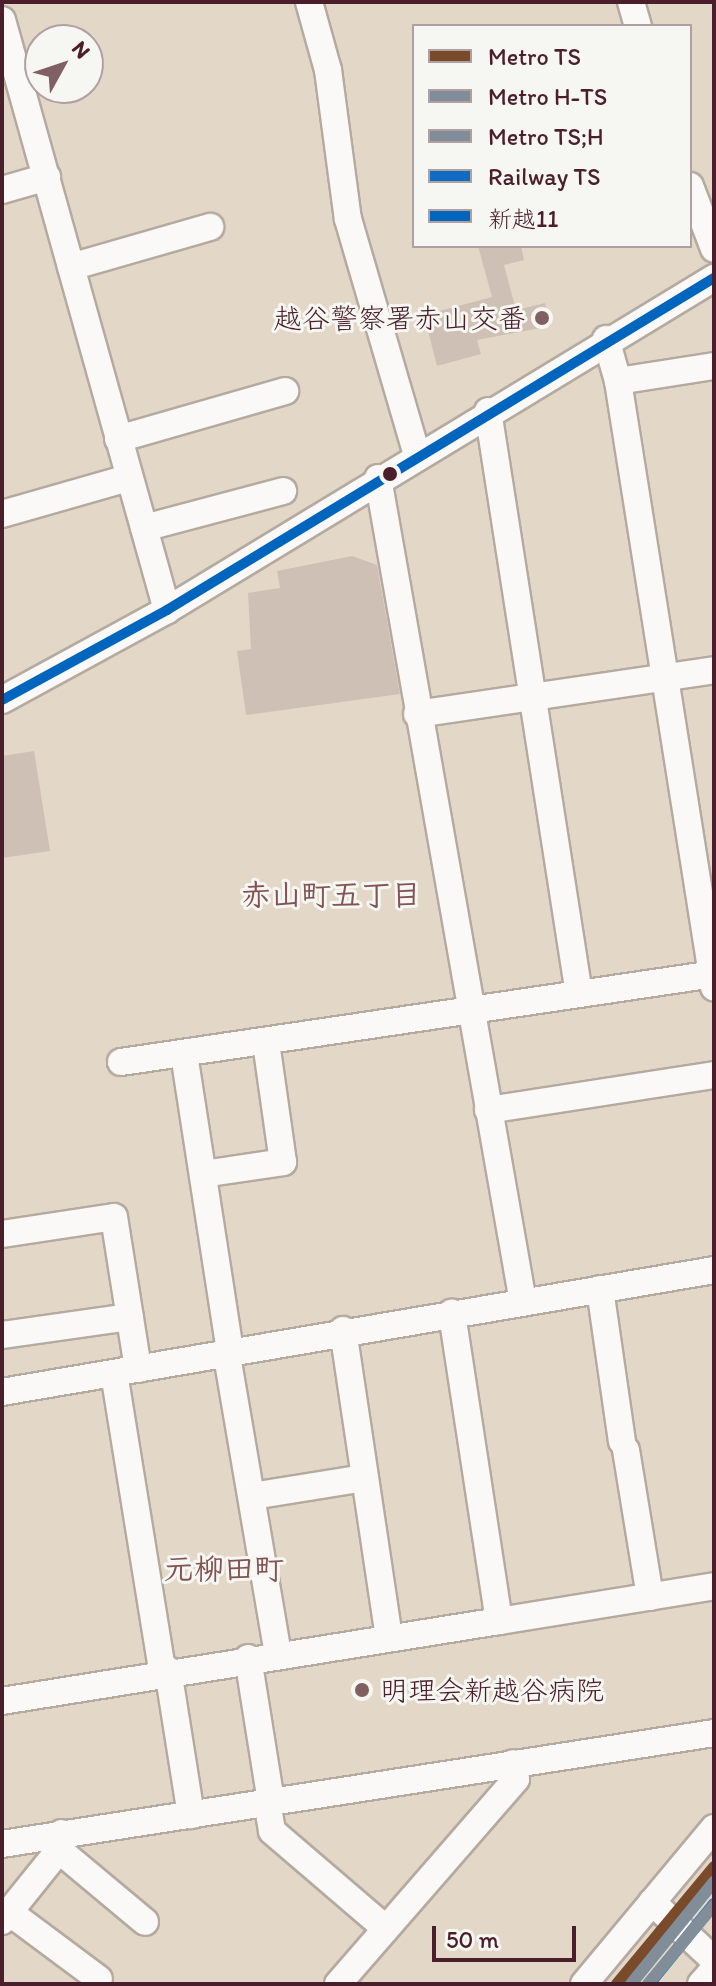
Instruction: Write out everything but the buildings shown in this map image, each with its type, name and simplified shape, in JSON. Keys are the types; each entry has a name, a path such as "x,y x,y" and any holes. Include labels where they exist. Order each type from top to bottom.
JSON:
{"street":[{"path":"309,2 328,70 348,219 417,455"},
{"path":"631,2 637,24"},
{"path":"2,20 167,610"},
{"path":"2,190 47,177"},
{"path":"692,191 714,249"},
{"path":"71,267 210,227"},
{"path":"2,700 167,610 606,339 714,278"},
{"path":"121,1062 469,1013 579,994 713,978 618,381 606,339"},
{"path":"618,381 714,366"},
{"path":"118,439 285,391"},
{"path":"488,411 579,994"},
{"path":"2,514 128,478"},
{"path":"378,478 469,1013 523,1302"},
{"path":"144,528 283,491"},
{"path":"417,714 714,670"},
{"path":"203,1174 283,1162 266,1043"},
{"path":"184,1054 278,1654"},
{"path":"488,1110 714,1075"},
{"path":"2,1234 114,1217 130,1317 126,1371 165,1670 191,1815"},
{"path":"2,1392 343,1330 714,1270"},
{"path":"600,1289 650,1597"},
{"path":"452,1313 499,1621"},
{"path":"2,1335 130,1317"},
{"path":"343,1330 389,1637"},
{"path":"252,1496 365,1478"},
{"path":"2,1701 165,1670 714,1586"},
{"path":"248,1658 272,1831 384,1927"},
{"path":"2,1844 60,1842 269,1802 714,1733"},
{"path":"338,1984 384,1927 516,1779 513,1763"},
{"path":"584,1984 714,1828"},
{"path":"60,1842 6,1917 99,1979"},
{"path":"60,1842 145,1922"},
{"path":"652,1902 714,1960"},
{"path":"701,1984 714,1969"}],"metro line":[{"name":"TS","path":"617,1984 714,1867"},
{"name":"H-TS","path":"631,1984 714,1882"},
{"name":"TS;H","path":"648,1984 714,1905"}],"rail line":[{"name":"TS","path":"649,1984 714,1904"}],"transit line":[{"name":"新越11","path":"2,700 167,610 714,278"}],"place":[{"name":"越谷警察署赤山交番","path":"542,318"},
{"name":"明理会新越谷病院","path":"362,1690"}],"district":[{"name":"赤山町五丁目","path":"331,895"},
{"name":"元柳田町","path":"224,1569"}]}
